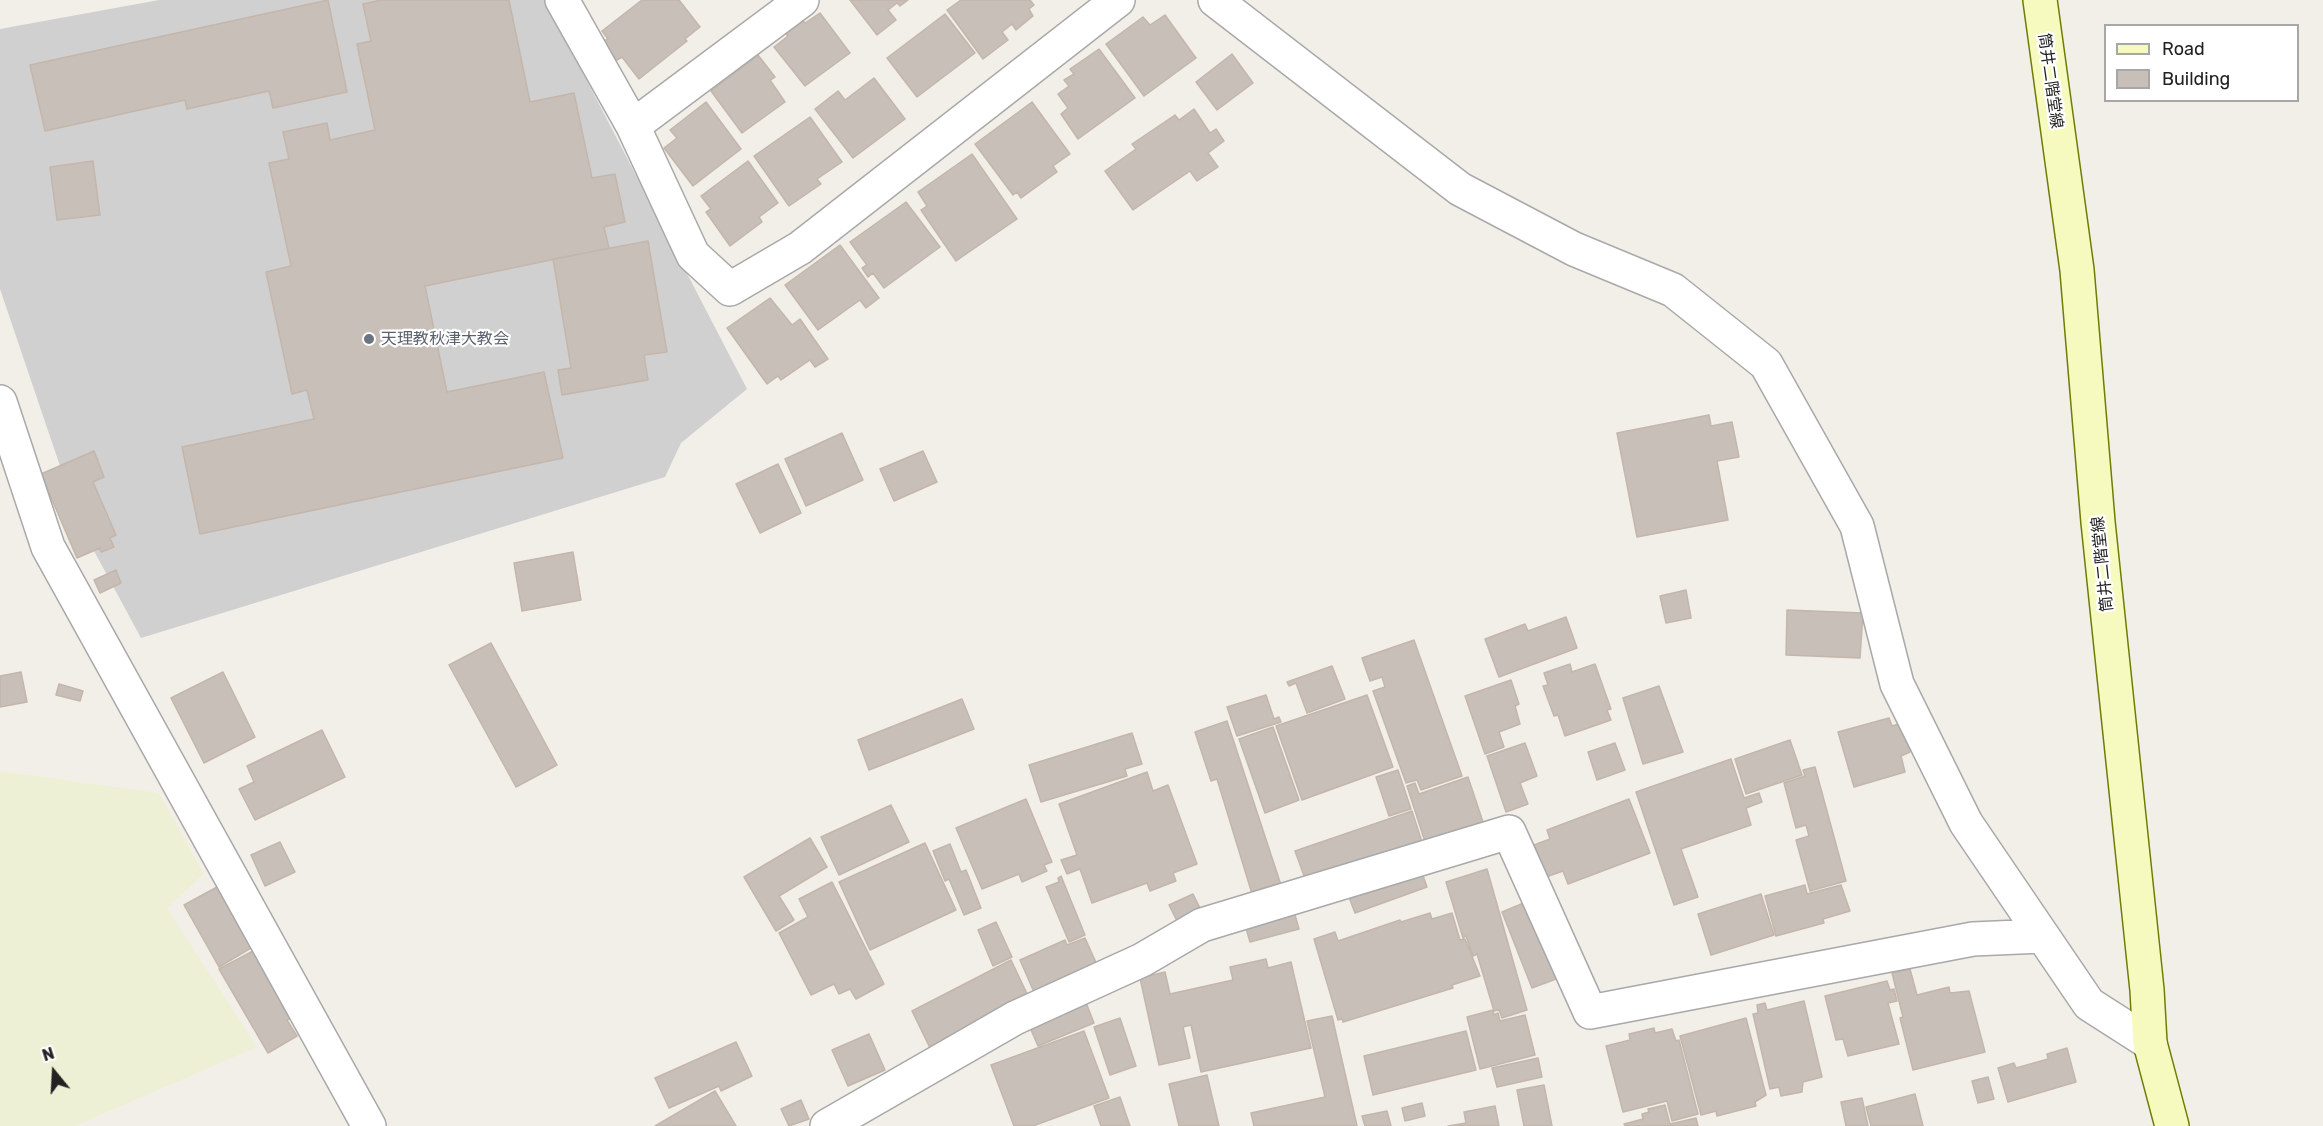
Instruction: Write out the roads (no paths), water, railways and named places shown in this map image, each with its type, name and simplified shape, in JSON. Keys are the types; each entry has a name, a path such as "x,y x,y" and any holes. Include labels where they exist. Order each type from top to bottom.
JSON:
{"main road":[{"name":"筒井二階堂線","path":"2040,0 2076,270 2098,522 2147,990 2150,1043 2172,1126"}],"street":[{"path":"562,0 633,126 693,255 730,289 800,248 1118,0"},
{"path":"633,126 802,0"},
{"path":"1215,0 1460,189 1574,249 1673,290 1766,364 1857,526 1897,684 1966,823 2089,1004 2150,1043"},
{"path":"0,402 48,547 369,1126"},
{"path":"827,1126 1015,1018 1142,960 1203,925 1509,832 1590,1012 1973,939 2042,936"}],"place":[{"name":"天理教秋津大教会","path":"369,339"}]}
